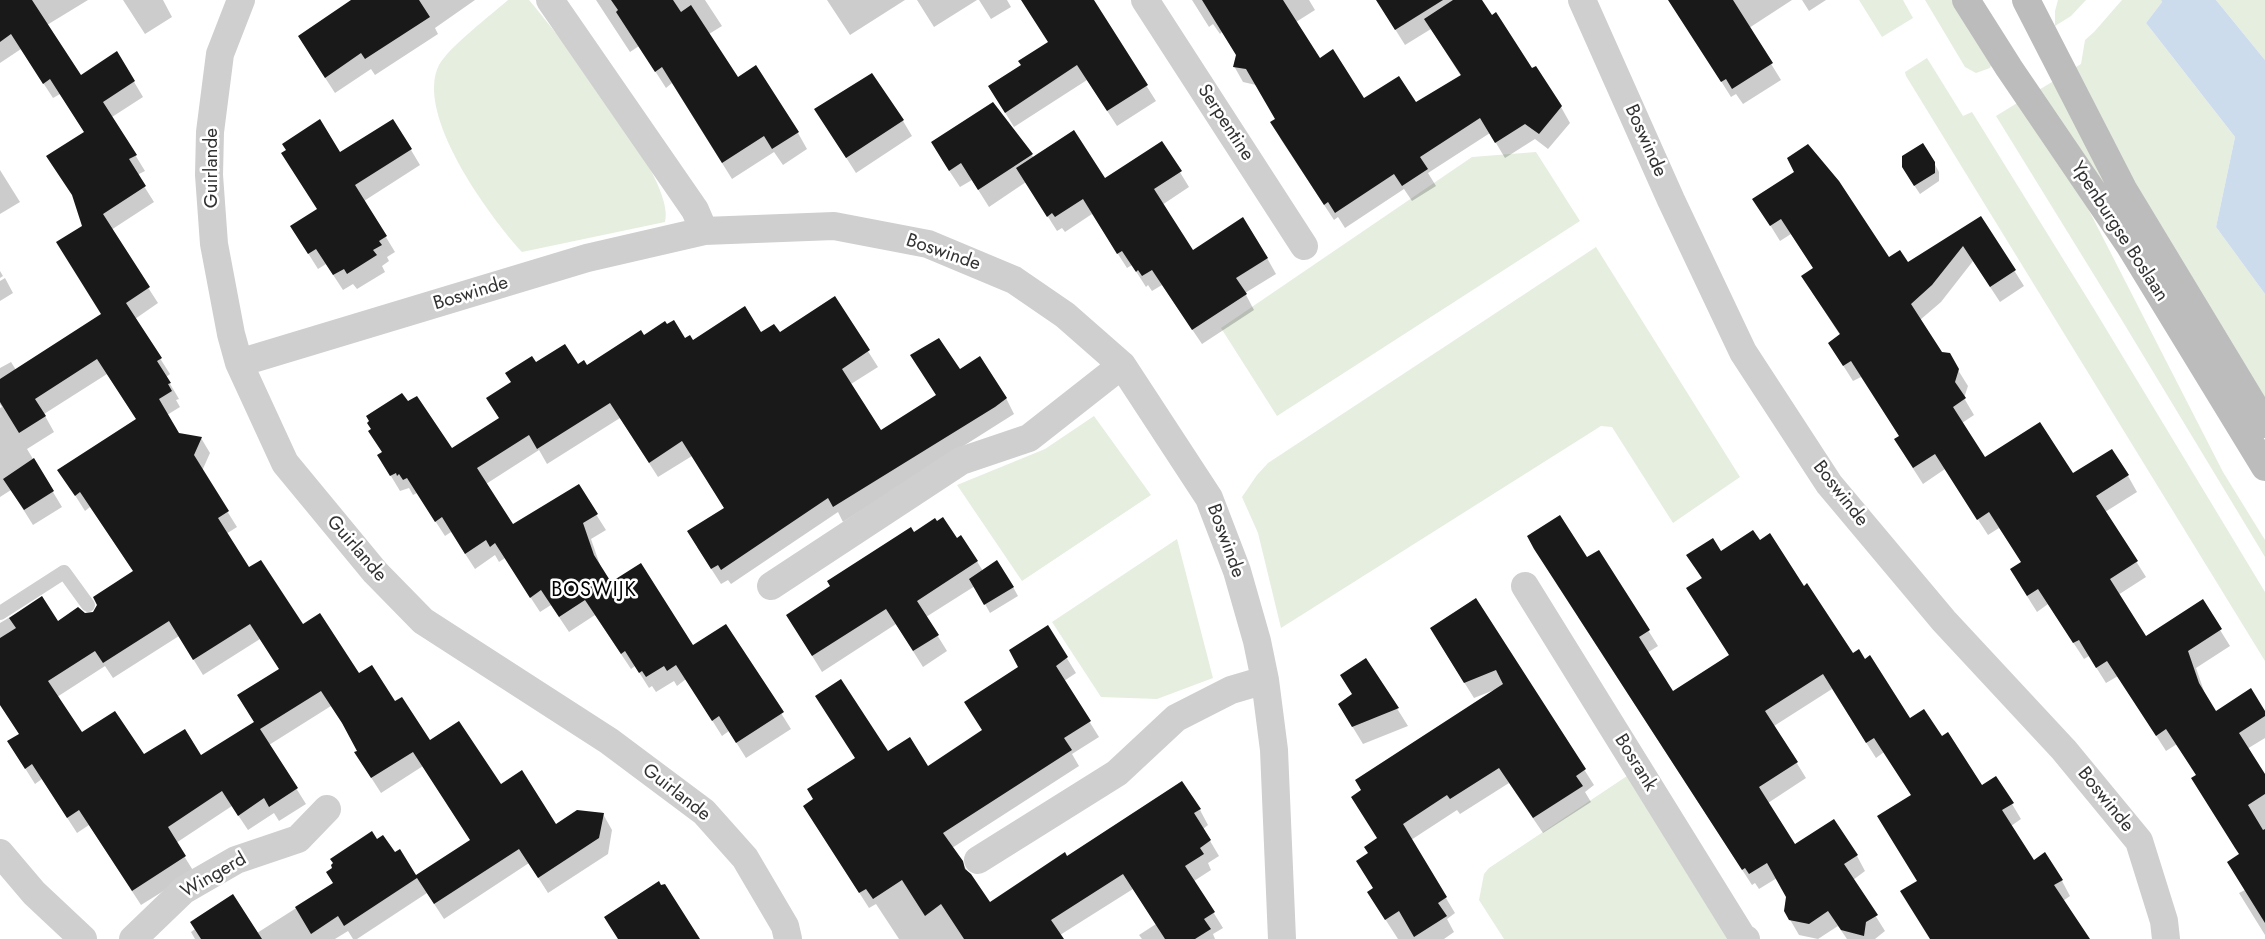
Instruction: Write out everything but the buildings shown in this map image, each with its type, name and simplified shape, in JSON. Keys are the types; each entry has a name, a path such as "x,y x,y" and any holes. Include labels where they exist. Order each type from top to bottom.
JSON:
{"main road":[{"name":"Ypenburgse Boslaan","path":"1967,0 2009,68 2130,246 2265,467"},
{"name":"Ypenburgse Boslaan","path":"2026,0 2123,189 2265,424"}],"street":[{"name":"Guirlande","path":"241,0 220,54 210,132 209,175 214,244 231,334 239,363 285,463 375,572 423,621 608,741 704,812 745,858 785,926 788,939"},
{"path":"550,0 695,210 704,230"},
{"name":"Serpentine","path":"1145,0 1304,246"},
{"name":"Boswinde","path":"1582,0 1671,200 1743,352 1829,484 1944,621 2064,750 2139,841 2164,921 2166,939"},
{"name":"Boswinde","path":"239,363 587,258 704,230 834,226 928,244 1014,280 1065,315 1122,365 1209,498 1237,571 1257,641 1264,680 1274,750 1282,939"},
{"path":"771,586 961,461 1029,438 1122,365"},
{"name":"Bosrank","path":"1525,586 1746,939"},
{"path":"978,860 1117,773 1176,718 1231,690 1264,680"},
{"name":"Wingerd","path":"133,939 184,890 236,860 298,839 326,809"},
{"path":"0,853 34,893 83,939"}],"lane":[{"path":"0,613 64,572 88,605"}],"shaded area":[{"path":"508,0 529,0 613,109 653,175 664,202 665,222 522,252 475,190 446,136 437,110 434,86 439,65 444,58 461,40"},
{"path":"1859,0 1903,0 1913,18 1882,37"},
{"path":"1925,0 1955,0 1991,65 1990,68 1976,73 1965,67"},
{"path":"2058,0 2086,0 2071,16 2055,26 2055,11"},
{"path":"2122,0 2161,0 2162,2 2146,23 2235,137 2216,227 2265,294 2265,410 2168,252 2071,70 2081,64 2085,40"},
{"path":"2216,0 2265,0 2265,60"},
{"path":"1927,58 1963,116 1972,112 2265,592 2265,661 1906,76 1905,72"},
{"path":"2057,79 2166,279 2265,440 2265,450 2037,91"},
{"path":"2022,100 2078,189 2223,472 2265,540 2265,557 1996,116"},
{"path":"1536,152 1580,221 1277,416 1221,328 1472,157"},
{"path":"1596,247 1740,477 1673,523 1612,427 1601,426 1281,628 1258,533 1242,497 1257,475 1268,463"},
{"path":"1094,416 1151,495 1022,581 957,485 1045,449"},
{"path":"1177,539 1213,678 1157,699 1101,697 1052,622"},
{"path":"1627,776 1734,939 1504,939 1479,900 1484,874 1489,868"}],"water":[{"path":"2161,0 2216,0 2265,60 2265,294 2216,227 2235,137 2146,23 2162,2"}],"district":[{"name":"BOSWIJK","path":"594,591"}]}
